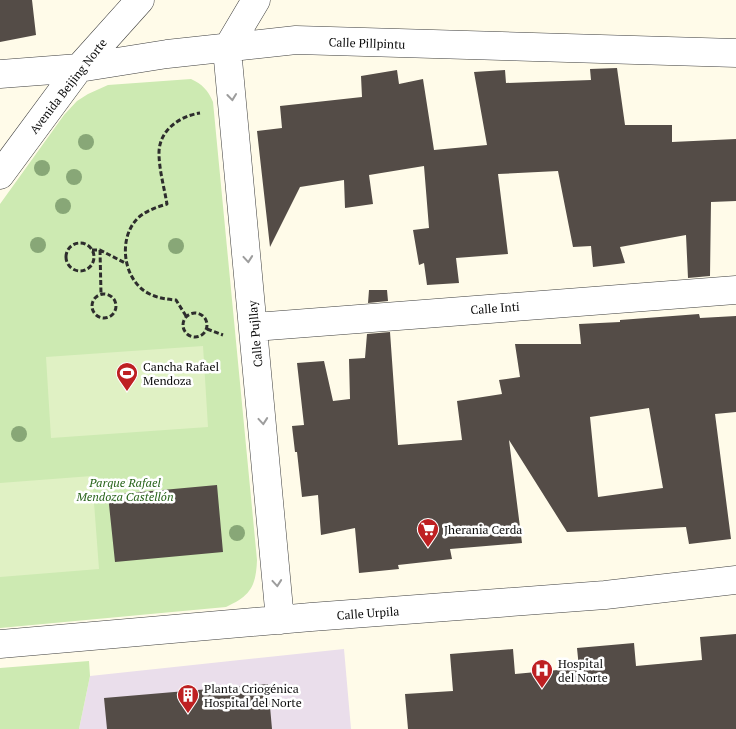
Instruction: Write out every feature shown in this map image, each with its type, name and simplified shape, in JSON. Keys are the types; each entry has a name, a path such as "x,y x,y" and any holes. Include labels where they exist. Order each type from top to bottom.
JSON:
{"street":[{"name":"Avenida Beijing Norte","path":"0,175 79,68 140,0"},
{"path":"227,49 256,0"},
{"name":"Calle Pillpintu","path":"0,74 79,68 167,54 227,49 296,40 736,54"},
{"name":"Calle Pujllay","path":"227,49 280,620"},
{"name":"Calle Inti","path":"254,327 736,290"},
{"name":"Calle Urpila","path":"0,644 605,595 736,580"}],"path":[{"path":"186,316 176,300 160,298 145,291 134,279 127,264 125,248 129,232 138,218 151,209 167,204 159,152 164,134 174,123 188,115 233,108"},
{"path":"92,250 94,254 93,262 88,269 79,271 68,263 69,249 76,244 85,244 92,250 100,250 127,264"},
{"path":"100,250 101,294 92,302 93,310 98,316 106,317 114,311 115,303 109,294 101,294"},
{"path":"197,312 204,316 207,324 205,332 198,337 186,333 183,330 182,322 186,316 189,313 197,312"}],"shaded area":[{"name":"Planta Criogénica Hospital del Norte","path":"344,649 351,729 79,729 90,676"}],"green space":[{"name":"Parque Rafael Mendoza Castellón","path":"191,79 204,88 213,102 257,560 253,584 241,599 226,607 0,628 0,204 64,115 77,101 108,85"},
{"name":"Cancha Rafael Mendoza","path":"203,346 208,427 51,438 46,357"},
{"path":"92,476 99,569 0,577 0,483"},
{"path":"89,661 90,676 79,729 0,729 0,668"}],"building":[{"path":"0,0 32,0 36,35 0,42"},
{"path":"617,68 625,125 672,125 672,142 736,139 736,201 711,202 710,276 688,278 686,235 620,247 625,263 593,267 591,246 573,247 558,171 498,174 508,254 456,258 459,283 427,285 424,263 419,265 413,230 429,228 424,166 369,175 373,204 345,208 344,180 300,187 270,247 257,131 282,128 280,106 362,97 361,76 397,70 399,84 423,79 434,150 487,145 474,72 505,70 506,83 591,80 590,69"},
{"path":"369,290 387,290 388,301 368,303"},
{"path":"699,314 700,318 736,316 736,412 715,414 731,539 689,544 686,527 567,532 509,440 522,543 450,549 452,559 398,565 399,569 359,573 355,528 321,535 318,495 302,497 297,452 295,452 292,426 304,425 297,363 324,361 333,401 350,399 349,359 365,358 367,334 390,332 398,445 462,440 457,401 502,394 499,380 520,377 515,344 581,344 579,324 620,322 620,320","holes":["649,408 663,488 598,497 590,417"]},
{"path":"217,485 223,552 115,562 108,495"},
{"path":"736,634 736,729 408,729 405,694 453,691 450,654 513,649 515,674 579,668 577,648 634,643 636,666 702,660 700,637"},
{"name":"Planta Criogénica Hospital del Norte","path":"268,684 272,729 107,729 104,698"}],"place":[{"name":"Cancha Rafael Mendoza","path":"127,392"},
{"name":"Jherania Cerda","path":"428,548"},
{"name":"Hospital del Norte","path":"542,689"},
{"name":"Planta Criogénica Hospital del Norte","path":"188,714"}]}
